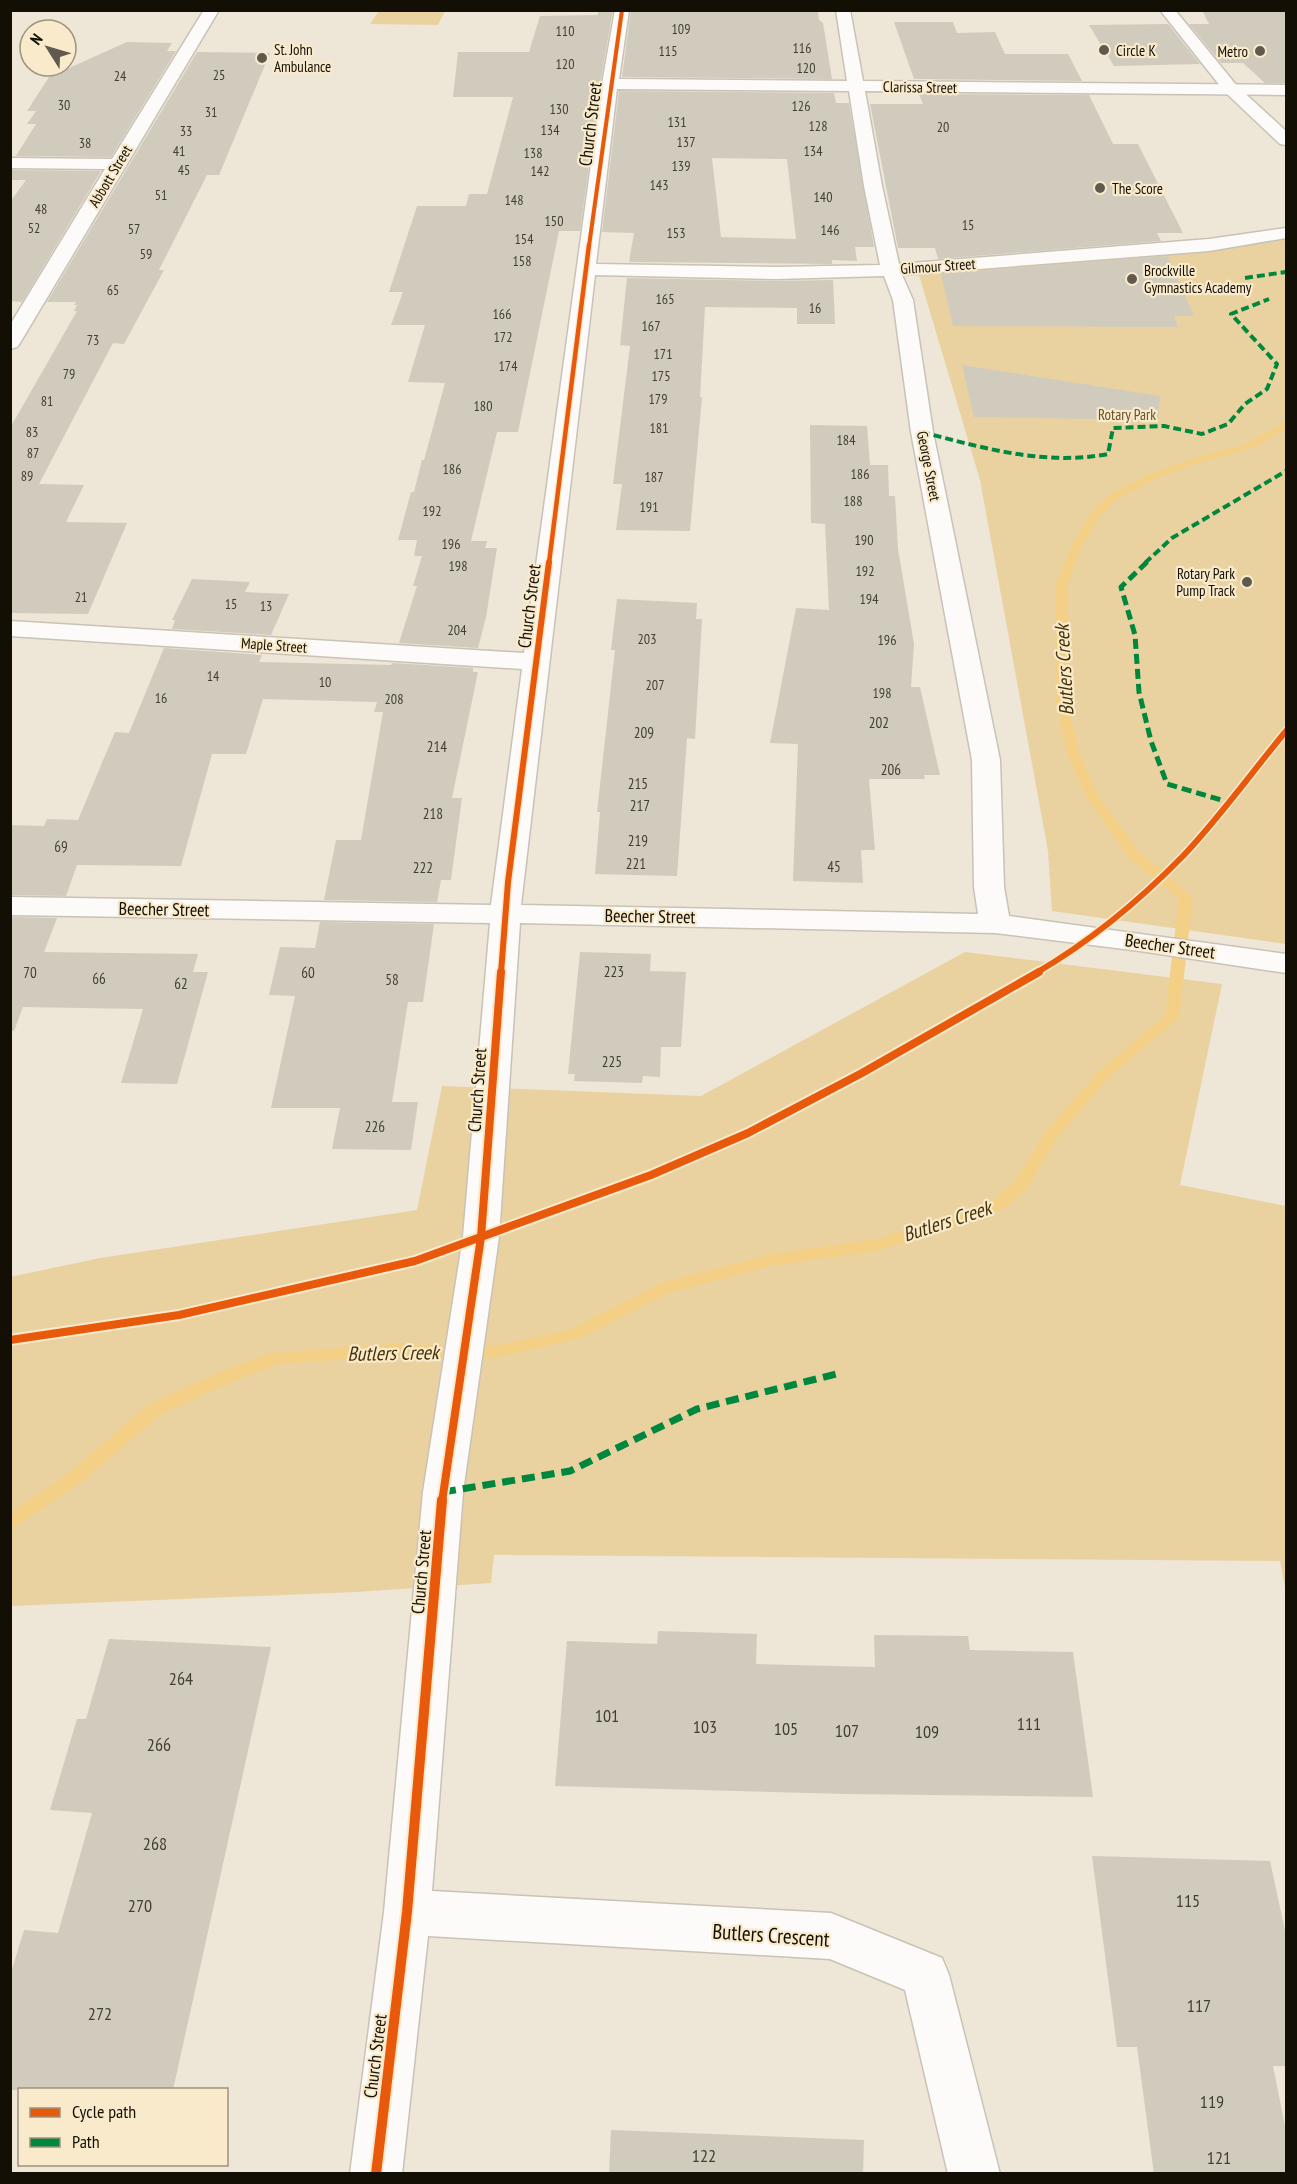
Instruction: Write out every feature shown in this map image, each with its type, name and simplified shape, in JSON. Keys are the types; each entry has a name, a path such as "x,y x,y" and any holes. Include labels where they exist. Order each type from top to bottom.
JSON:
{"street":[{"name":"Abbott Street","path":"10,343 212,10"},
{"name":"Church Street","path":"376,2174 407,1912 443,1492 469,1305 481,1237 505,915 610,84 622,10"},
{"name":"George Street","path":"843,10 868,159 891,270 903,300 922,432 986,760 990,887 995,924"},
{"path":"1167,10 1231,89 1287,141"},
{"name":"Clarissa Street","path":"610,84 1287,90"},
{"path":"10,163 117,164"},
{"name":"Gilmour Street","path":"587,269 776,273 891,270 1209,245 1287,233"},
{"name":"Maple Street","path":"10,628 537,662"},
{"name":"Beecher Street","path":"10,906 995,924 1140,942 1287,964"},
{"name":"Butlers Crescent","path":"407,1912 831,1936 925,1975 974,2174"}],"green space":[{"path":"379,11 445,11 438,25 370,24"},
{"name":"Rotary Park","path":"1286,237 1286,944 1052,911 1048,851 980,480 919,275"},
{"path":"965,952 1222,984 1180,1185 1286,1206 1286,1593 1280,1561 494,1555 491,1583 356,1592 11,1606 10,1277 100,1258 417,1210 442,1086 701,1096"}],"building":[{"path":"598,10 613,10 600,84 580,231 559,231 518,432 497,432 471,541 487,541 485,548 497,548 486,617 478,648 399,643 417,586 413,586 422,556 414,556 417,540 398,540 411,492 414,492 422,460 424,460 445,383 408,382 425,325 391,325 403,292 389,292 417,206 466,206 469,194 487,194 513,97 453,97 458,52 529,52 540,16 598,15"},
{"path":"631,10 818,10 819,20 823,23 832,79 622,77"},
{"path":"1202,10 1287,10 1287,83 1265,83 1243,63 1221,63 1189,24 1209,24"},
{"path":"894,22 953,22 957,33 995,32 1005,54 1068,54 1082,81 914,79"},
{"path":"1168,24 1200,64 1114,66 1089,25"},
{"path":"127,42 172,43 167,51 176,51 111,157 16,156 36,124 27,124 36,111 27,111 48,78 78,78 78,64"},
{"path":"197,52 270,53 219,175 207,175 159,270 164,270 124,344 113,343 39,484 84,485 66,522 127,523 88,614 10,613 10,428 77,311 74,311 76,302 47,302"},
{"path":"619,91 834,93 836,103 849,103 874,247 855,247 857,261 832,260 832,264 629,262 634,233 602,232","holes":["712,158 787,159 796,239 721,237"]},
{"path":"919,94 1089,95 1113,144 1138,144 1183,233 1157,233 1161,241 938,259 935,248 898,248 870,104 923,104"},
{"path":"10,170 101,171 22,302 10,301 10,202 26,180 10,180"},
{"path":"1168,256 1194,316 1174,316 1178,327 953,326 941,274"},
{"path":"627,278 833,280 835,324 797,324 797,308 705,307 700,397 702,397 690,531 616,530 622,484 613,484 630,346 620,345"},
{"path":"962,365 1160,396 1158,420 974,417"},
{"path":"810,425 867,426 870,465 888,465 889,496 895,496 898,549 914,644 911,687 920,687 940,775 924,775 925,779 869,779 875,850 861,850 863,883 793,881 798,744 770,743 796,608 829,610 825,524 811,523"},
{"path":"192,579 250,582 245,592 289,594 271,635 172,629 175,620 172,620"},
{"path":"617,599 697,603 696,619 702,619 695,739 687,738 677,876 595,874 600,812 597,812 615,650 611,650"},
{"path":"164,648 262,655 259,662 391,665 392,663 473,668 473,672 478,672 452,798 462,798 451,880 441,880 437,902 324,900 336,840 361,840 383,712 374,712 377,702 263,699 246,754 212,754 181,866 77,865 66,896 10,895 10,825 44,826 47,819 78,820 115,732 129,733"},
{"path":"10,917 57,918 44,952 198,954 193,972 208,972 177,1084 121,1083 143,1009 23,1007 14,1031 10,1030"},
{"path":"320,922 434,924 423,1002 408,1002 392,1102 418,1102 411,1150 332,1149 340,1108 271,1108 295,996 269,995 280,947 315,948"},
{"path":"580,952 651,954 650,971 686,972 681,1047 661,1047 660,1077 643,1076 642,1083 574,1081 575,1074 568,1074"},
{"path":"658,1631 757,1634 756,1664 875,1667 874,1635 968,1636 970,1650 1073,1652 1093,1797 846,1794 555,1786 567,1641 657,1644"},
{"path":"109,1639 271,1647 173,2088 18,2088 18,2090 10,2090 10,1976 24,1930 58,1933 92,1813 50,1810 77,1719 86,1719"},
{"path":"1092,1856 1270,1861 1287,1940 1287,2066 1273,2066 1287,2136 1287,2174 1154,2174 1137,2047 1117,2047"},
{"path":"611,2130 864,2140 863,2174 609,2174"}],"waterway":[{"name":"Butlers Creek","path":"10,1523 77,1476 155,1409 230,1375 277,1358 391,1350 494,1352 575,1334 661,1289 771,1260 876,1245 970,1216 1002,1202 1021,1185 1052,1134 1104,1074 1172,1018 1186,897 1135,856 1093,798 1073,753 1062,702 1061,587 1076,547 1096,514 1113,497 1149,478 1191,462 1252,445 1286,424"}],"marked path":[{"path":"1245,278 1286,272"},
{"path":"922,432 1015,454 1063,459 1108,454 1113,428 1164,426 1202,434 1228,424 1245,404 1267,389 1277,364 1231,314 1269,299"},
{"path":"1228,802 1167,784 1151,741 1139,692 1135,635 1121,587 1172,538 1286,471"},
{"path":"443,1492 570,1471 697,1409 840,1373"}],"cycle path":[{"path":"376,2174 407,1912 443,1492 481,1237 508,882 610,84 622,10"},
{"path":"10,1340 179,1315 415,1261 651,1175 748,1133 862,1073 1043,969 1094,936 1134,904 1185,854 1286,731"}],"place":[{"name":"Circle K","path":"1104,50"},
{"name":"Metro","path":"1260,51"},
{"name":"St. John Ambulance","path":"262,58"},
{"name":"The Score","path":"1100,188"},
{"name":"Brockville Gymnastics Academy","path":"1132,279"},
{"name":"Rotary Park Pump Track","path":"1247,582"}]}
